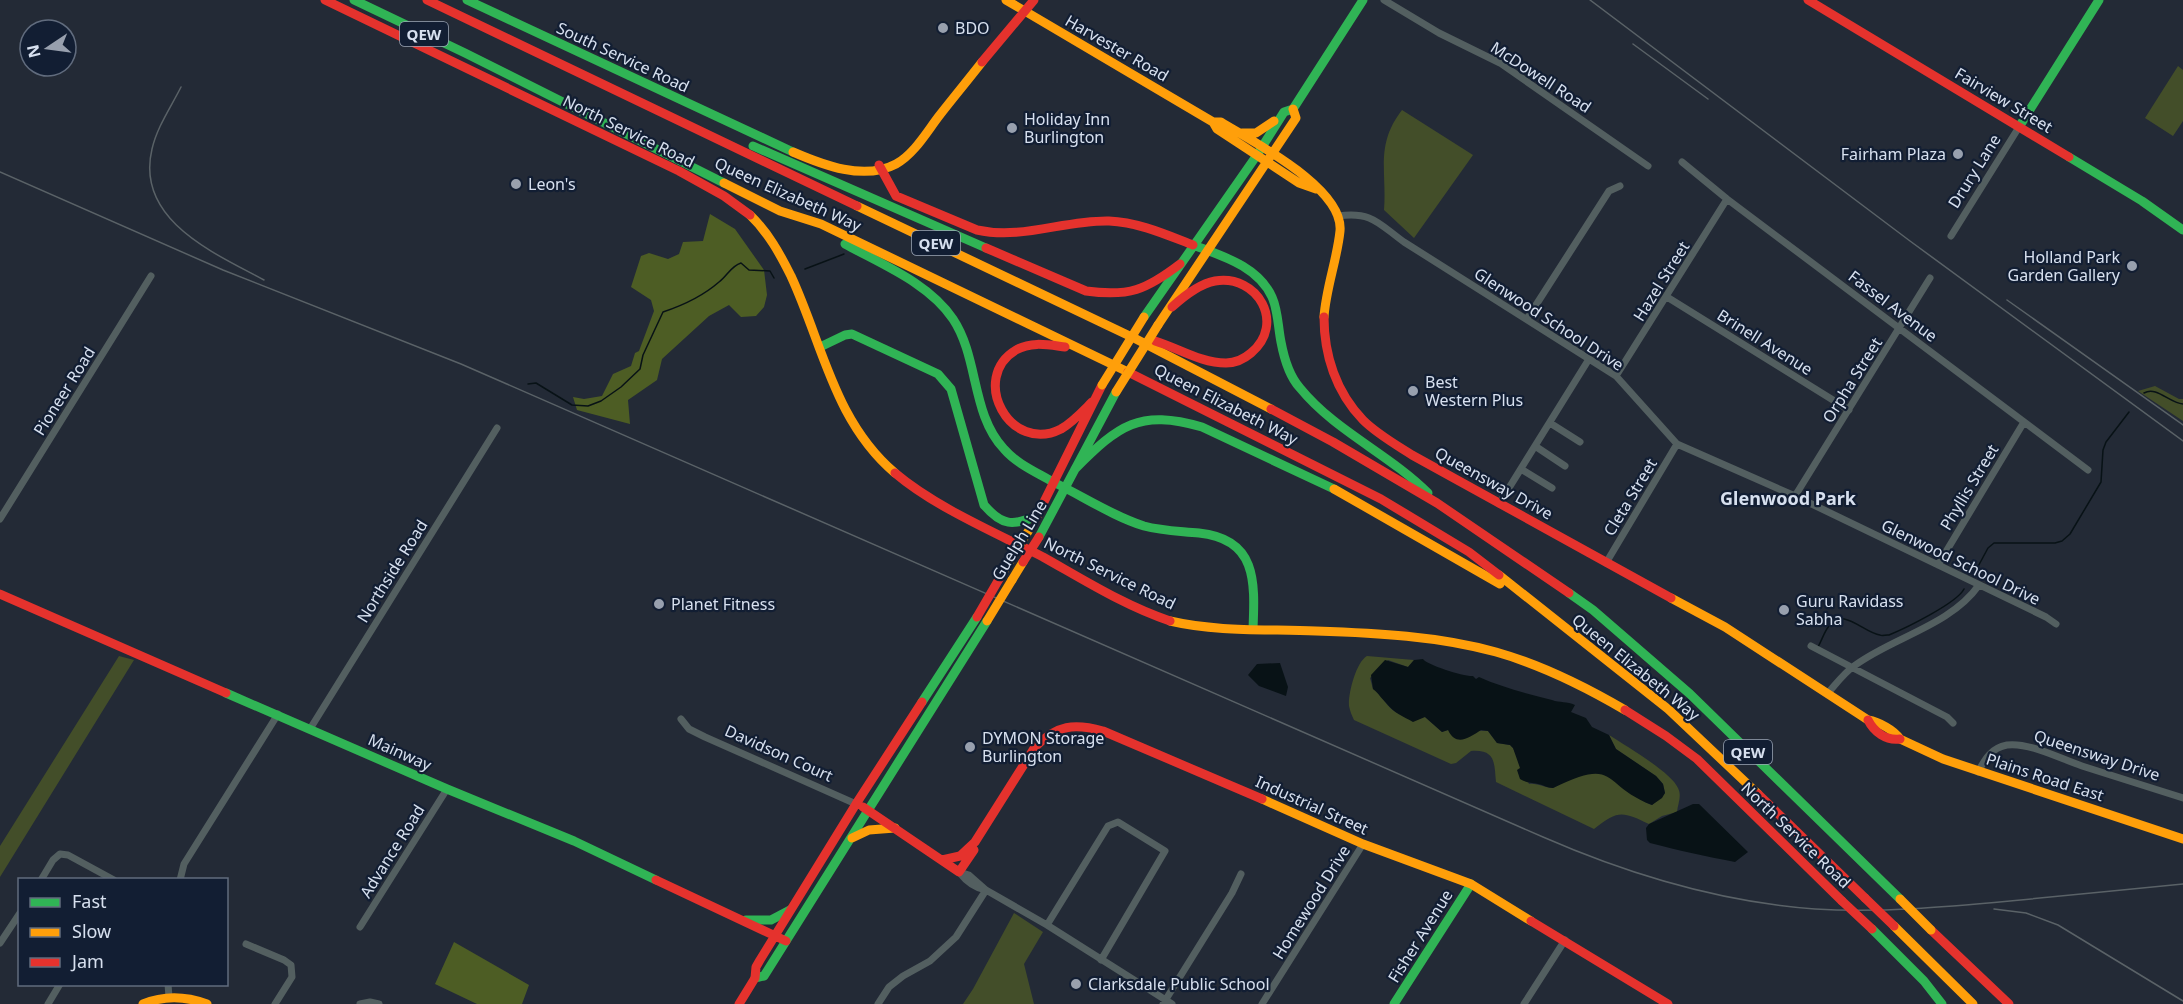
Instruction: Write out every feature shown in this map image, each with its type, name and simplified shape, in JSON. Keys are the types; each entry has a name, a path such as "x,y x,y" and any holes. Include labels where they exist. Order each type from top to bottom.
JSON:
{"main road":[{"name":"North Service Road","path":"325,0 679,171 737,204 761,227 784,261 831,377 859,435 875,457 902,479 946,506 1097,587 1158,616 1187,624 1423,637 1521,660 1615,704 1686,750 1872,929 1924,981 1942,1004"},
{"name":"Queen Elizabeth Way","path":"354,0 780,211 821,224 1120,368 1381,500 1469,552 1668,709 1786,820 1973,1004"},
{"name":"Queen Elizabeth Way","path":"427,0 1136,339 1333,442 1437,503 1593,610 1690,694 2009,1004"},
{"name":"South Service Road","path":"467,0 702,111 767,139 771,143 834,169 858,171 893,165 917,147 1034,0"},
{"name":"Harvester Road","path":"1005,0 1213,122 1221,122 1259,152"},
{"name":"Guelph Line","path":"739,1004 755,978 756,967 856,804 977,617 1029,530 1092,402 1144,317 1363,0"},
{"name":"Fairview Street","path":"1808,0 2149,205 2183,230"},
{"name":"Drury Lane","path":"2019,127 2099,0"},
{"path":"1234,130 1245,135 1258,134 1288,110"},
{"name":"Guelph Line","path":"755,978 764,976 1039,537 1067,489 1097,424 1116,392 1296,118 1288,110"},
{"name":"Harvester Road","path":"1213,122 1216,129 1269,158"},
{"path":"692,125 716,130 1086,291 1109,295 1128,295 1151,286 1180,264"},
{"path":"1269,158 1304,175 1329,198 1338,216"},
{"path":"880,166 888,187 896,196 977,230 1005,234 1111,221 1150,229 1247,268 1263,282 1271,296 1288,366 1300,389 1322,411 1412,475 1437,503"},
{"path":"780,211 884,266 922,288 939,302 959,328 965,341 976,375 984,414 996,440 1017,460 1120,518 1146,527 1212,534 1230,541 1248,559 1252,568 1255,581 1253,629"},
{"name":"Queensway Drive","path":"1338,216 1340,229 1324,315 1324,340 1335,379 1351,405 1373,429 1412,455 1499,504 1725,627 1828,693"},
{"path":"1136,339 1158,342 1204,359 1227,363 1250,354 1260,346 1265,338 1267,315 1264,304 1256,293 1243,284 1227,280 1214,281 1196,289 1172,307"},
{"path":"820,346 852,334 938,374 951,388 984,506 994,518 1007,524 1027,521 1037,516"},
{"path":"1092,402 1065,427 1044,434 1029,433 1011,425 1000,412 994,394 995,381 1000,366 1009,354 1031,343 1049,343 1066,347 1120,368"},
{"path":"1075,469 1097,446 1129,423 1149,417 1180,419 1202,427 1346,495 1516,594 1570,632"},
{"name":"Mainway","path":"0,594 447,789 574,841 786,941"},
{"name":"Plains Road East","path":"1828,693 1868,720 1874,720 1896,733 1900,739 1943,759 1978,772 2060,796 2183,839"},
{"name":"Industrial Street","path":"942,860 957,859 964,854 971,843 975,842 1035,747 1054,731 1084,726 1103,731 1198,771 1363,844 1471,884 1668,1004"},
{"name":"Davidson Court","path":"856,804 959,872"},
{"path":"850,839 869,830 895,828"},
{"name":"Industrial Street","path":"959,872 975,848 975,842"},
{"name":"Fisher Avenue","path":"1394,1004 1471,884"},
{"path":"743,921 764,921 775,918 786,912 797,901"},
{"path":"144,1004 169,997 192,998 207,1004"}],"street":[{"name":"McDowell Road","path":"1384,0 1439,33 1500,63 1648,166"},
{"name":"Drury Lane","path":"1951,236 2019,127"},
{"name":"Fassel Avenue","path":"1682,162 1728,200 2088,470"},
{"path":"1527,319 1610,190 1620,186"},
{"name":"Hazel Street","path":"1616,376 1728,200"},
{"name":"Glenwood School Drive","path":"1338,216 1363,215 1380,223 1404,242 1616,376 1677,444 1795,496 2046,617 2056,624"},
{"name":"Pioneer Road","path":"0,519 151,276"},
{"name":"Orpha Street","path":"1795,496 1930,278"},
{"name":"Brinell Avenue","path":"1667,297 1849,410"},
{"path":"1499,504 1589,359"},
{"name":"Phyllis Street","path":"1938,565 2024,422"},
{"path":"1550,423 1580,442"},
{"name":"Northside Road","path":"310,729 497,428"},
{"name":"Cleta Street","path":"1606,563 1677,444"},
{"path":"1535,446 1565,466"},
{"path":"1521,469 1552,489"},
{"path":"1828,693 1851,668 1938,620 1972,596 1979,585"},
{"path":"1810,646 1947,717 1953,723"},
{"path":"180,878 184,864 278,714"},
{"name":"Davidson Court","path":"681,719 688,729 856,804"},
{"name":"Queensway Drive","path":"1978,772 1991,753 2006,746 2015,745 2183,798"},
{"name":"Advance Road","path":"360,927 447,789"},
{"path":"1047,925 1108,826 1118,822 1165,851 1101,960"},
{"name":"Homewood Drive","path":"1262,1004 1363,844"},
{"path":"42,878 53,860 60,854 68,855 112,878"},
{"path":"959,872 964,879 979,889 986,890 1047,925 1167,1003 1241,874"},
{"path":"878,1004 889,987 903,975 930,960 956,937 986,890"},
{"path":"0,943 18,916"},
{"path":"1524,1004 1565,940"},
{"path":"246,944 291,965 291,977 275,1004"},
{"path":"48,1004 59,986"},
{"path":"168,986 169,997"},
{"path":"360,1004 370,1002 379,1004"}],"green space":[{"path":"2178,66 2183,70 2183,121 2173,136 2145,118"},
{"path":"1402,110 1473,155 1414,238 1384,210 1385,147 1388,135"},
{"path":"710,214 735,229 764,270 767,295 764,307 756,316 741,317 729,305 709,316 662,359 657,380 628,400 630,424 577,410 573,397 584,399 602,396 613,374 631,366 635,353 639,351 654,311 651,300 631,287 641,256 649,253 668,259 679,254 683,242 703,241"},
{"path":"2155,386 2183,399 2183,421 2138,391"},
{"path":"119,656 134,660 0,877 0,846"},
{"path":"1367,656 1414,660 1408,667 1388,660 1370,678 1373,689 1390,708 1399,714 1425,717 1442,732 1448,730 1488,731 1497,743 1510,745 1513,748 1529,784 1553,788 1581,775 1599,772 1611,777 1638,798 1652,805 1665,793 1663,784 1656,776 1616,749 1609,735 1647,760 1674,782 1680,794 1677,812 1662,816 1649,824 1620,814 1609,818 1594,829 1496,782 1493,759 1486,753 1471,751 1456,763 1451,764 1354,720 1349,706 1351,686 1359,665"},
{"path":"1014,913 1043,932 1024,964 1034,1004 963,1004 973,989"},
{"path":"454,942 529,985 522,1004 477,1004 435,984"}],"shaded area":[{"path":"1423,659 1455,673 1473,676 1476,679 1479,677 1515,690 1575,705 1571,712 1586,718 1592,727 1609,735 1616,749 1656,776 1663,784 1665,793 1652,805 1600,774 1589,774 1549,788 1520,779 1517,770 1520,768 1513,748 1510,745 1497,743 1488,731 1481,730 1459,740 1448,730 1442,732 1425,717 1413,722 1392,709 1373,689 1371,675 1385,660 1408,667 1414,660"},
{"path":"1280,663 1288,687 1286,696 1259,686 1248,675 1257,664"},
{"path":"1693,804 1699,804 1748,852 1735,862 1661,846 1647,840 1646,828 1649,824"}],"waterway":[{"path":"805,269 844,254"},
{"path":"528,384 536,383 572,405 588,406 601,401 621,387 640,369 643,355 663,312 700,296 719,282 734,266 741,263 749,270 770,271 774,278"},
{"path":"2144,393 2149,391 2158,393 2183,404"},
{"path":"1974,574 1988,548 1994,543 2055,543 2062,541 2070,534 2101,482 2103,450 2106,442 2129,412"},
{"path":"1818,647 1827,628 1834,621 1847,620 1874,633 1889,635 1942,608 1964,589"}],"railway":[{"path":"1590,0 1910,241 2183,441"},
{"path":"1633,44 1708,99"},
{"path":"181,87 161,125 152,149 150,174 155,196 167,215 183,231 223,258 264,280"},
{"path":"0,172 223,270 461,364 1543,837 1642,875 1744,900 1839,910 1937,907 2183,884"},
{"path":"2007,300 2183,425"},
{"path":"1994,909 2026,913 2058,925 2183,1001"}],"traffic: fast":[{"path":"354,0 724,183"},
{"path":"467,0 793,152"},
{"path":"1144,317 1257,155 1284,112 1293,109 1363,0"},
{"path":"2019,127 2099,0"},
{"path":"753,146 986,248"},
{"path":"2069,157 2142,201 2183,230"},
{"path":"845,244 904,276 943,306 961,334 980,403 993,435 1015,459 1053,482"},
{"path":"1193,245 1216,253 1258,277 1266,286 1274,302 1284,354 1296,383 1329,417 1413,479 1428,493"},
{"path":"820,347 852,334 938,374 951,389 984,505 996,517 1008,522 1037,516"},
{"path":"1039,537 1116,392"},
{"path":"1075,469 1118,432 1131,425 1162,420 1202,427 1334,489"},
{"path":"1053,482 1132,522 1164,530 1218,537 1232,544 1242,553 1252,579 1253,629"},
{"path":"1569,593 1593,610 1690,694 1900,899"},
{"path":"922,702 977,617"},
{"path":"755,978 764,976 987,621"},
{"path":"226,693 447,789 574,841 656,880"},
{"path":"1394,1004 1471,884"},
{"path":"746,920 771,920 790,910"},
{"path":"1872,929 1924,981 1942,1004"}],"traffic: slow":[{"path":"1006,0 1213,122 1221,122 1254,141 1313,183 1328,199 1337,215 1340,231 1324,317"},
{"path":"793,152 830,166 857,171 884,169 896,164 914,149 982,62"},
{"path":"1158,325 1296,118 1293,109"},
{"path":"1242,133 1256,133 1274,121"},
{"path":"1213,122 1217,129 1299,183 1316,189"},
{"path":"724,183 780,211 821,224 1128,372"},
{"path":"857,206 1136,339 1271,409"},
{"path":"750,215 768,236 791,276 844,406 874,452 895,473"},
{"path":"1102,385 1144,317"},
{"path":"1116,392 1158,325"},
{"path":"1334,489 1500,584"},
{"path":"1011,559 1029,530"},
{"path":"1002,574 1011,559"},
{"path":"1012,580 1023,562"},
{"path":"1499,575 1668,709 1758,794"},
{"path":"987,621 1012,580"},
{"path":"1671,598 1725,627 1868,720 1890,730 1900,739 1943,759 2183,839"},
{"path":"1170,621 1224,628 1384,634 1452,642 1513,657 1578,685 1625,710"},
{"path":"1262,799 1363,844 1471,884 1531,921"},
{"path":"852,838 869,830 895,828"},
{"path":"1900,899 1931,930"},
{"path":"1894,926 1973,1004"},
{"path":"143,1004 159,999 175,998 191,999 207,1004"}],"traffic: jam":[{"path":"325,0 679,171 724,196 750,215"},
{"path":"427,0 857,206"},
{"path":"982,62 1034,0"},
{"path":"1808,0 2069,157"},
{"path":"879,165 896,196 977,230 1010,233 1076,223 1109,221 1141,226 1193,245"},
{"path":"986,248 1086,291 1101,293 1126,292 1147,286 1180,264"},
{"path":"1155,341 1208,361 1229,363 1251,353 1261,341 1266,329 1266,316 1255,293 1244,285 1230,281 1215,281 1203,285 1172,307"},
{"path":"1324,317 1326,345 1333,372 1354,409 1374,430 1412,455 1671,598"},
{"path":"1065,347 1028,345 1016,350 1002,362 996,378 996,394 1002,410 1012,423 1026,432 1042,434 1061,429 1092,402"},
{"path":"1128,372 1381,499 1469,552 1499,575"},
{"path":"1035,520 1102,385"},
{"path":"1271,409 1333,442 1437,503 1569,593"},
{"path":"895,473 928,497 966,519 1043,557 1121,600 1170,621"},
{"path":"1023,562 1039,537"},
{"path":"977,617 1002,574"},
{"path":"0,594 226,693"},
{"path":"739,1004 755,978 756,967 760,960 922,702"},
{"path":"1625,710 1697,759 1842,901"},
{"path":"1868,720 1881,735 1890,739 1900,739"},
{"path":"942,860 960,856 975,842 1035,747 1051,734 1066,728 1083,727 1103,731 1262,799"},
{"path":"1758,794 1865,898"},
{"path":"863,807 959,872 974,850"},
{"path":"656,880 786,941"},
{"path":"1865,898 1894,926"},
{"path":"1842,901 1872,929"},
{"path":"1531,921 1668,1004"},
{"path":"1931,930 2009,1004"}],"place":[{"name":"BDO","path":"943,28"},
{"name":"Holiday Inn Burlington","path":"1012,128"},
{"name":"Fairham Plaza","path":"1958,154"},
{"name":"Leon's","path":"516,184"},
{"name":"Holland Park Garden Gallery","path":"2132,266"},
{"name":"Best Western Plus","path":"1413,391"},
{"name":"Planet Fitness","path":"659,604"},
{"name":"Guru Ravidass Sabha","path":"1784,610"},
{"name":"DYMON Storage Burlington","path":"970,747"},
{"name":"Clarksdale Public School","path":"1076,984"}],"district":[{"name":"Glenwood Park","path":"1788,498"}]}
